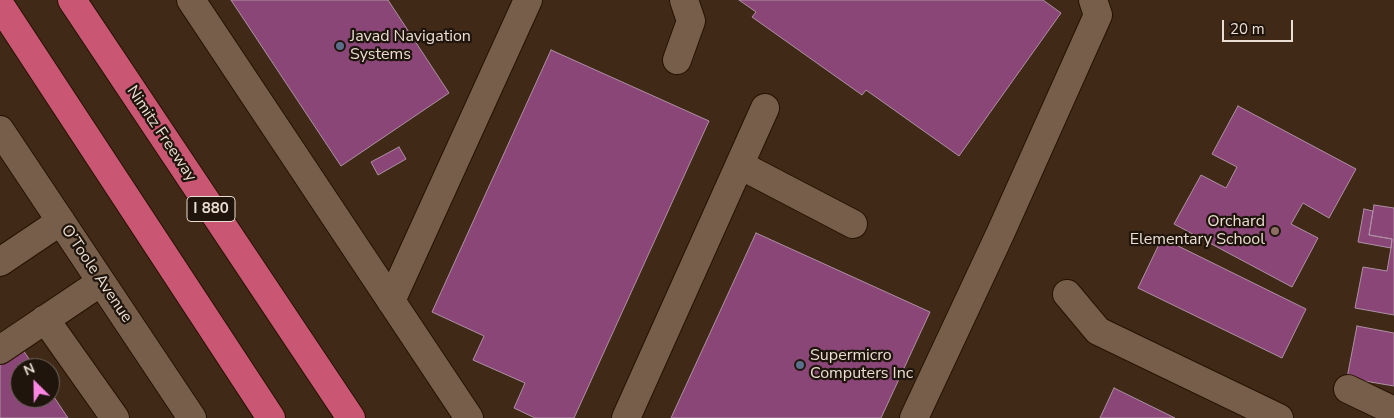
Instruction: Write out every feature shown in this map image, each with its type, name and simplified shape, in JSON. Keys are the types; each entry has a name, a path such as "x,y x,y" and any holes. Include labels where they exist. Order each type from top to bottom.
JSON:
{"highway":[{"name":"Nimitz Freeway","path":"72,0 351,418"},
{"path":"0,5 271,418"}],"street":[{"path":"191,0 469,418"},
{"path":"391,301 528,0"},
{"path":"677,60 691,21 684,0"},
{"path":"914,418 1000,234 1098,15 1093,0"},
{"path":"626,418 765,108"},
{"name":"O’Toole Avenue","path":"0,130 192,418"},
{"path":"740,165 853,224"},
{"path":"0,262 61,221"},
{"path":"0,350 101,282"},
{"path":"1067,294 1098,331 1279,418"},
{"path":"46,319 115,418"},
{"path":"1348,389 1394,411"}],"building":[{"name":"Javad Navigation Systems","path":"231,0 388,0 449,93 341,166"},
{"path":"739,0 1043,0 1061,13 959,156 866,90 862,95 752,17 756,12"},
{"path":"551,50 709,121 574,418 535,418 514,408 525,383 473,360 484,336 432,312"},
{"path":"1238,106 1356,169 1329,218 1303,203 1291,224 1318,238 1292,287 1174,224 1201,175 1226,188 1237,167 1212,154"},
{"path":"399,147 406,159 378,175 371,162"},
{"path":"1374,205 1394,208 1394,315 1355,308 1363,267 1387,271 1392,239 1369,235"},
{"path":"1364,209 1373,211 1369,235 1392,239 1391,248 1358,242"},
{"name":"Supermicro Computers Inc","path":"756,233 930,312 881,418 671,418"},
{"path":"1162,238 1306,309 1282,358 1138,288"},
{"path":"1357,326 1394,333 1394,386 1347,378"},
{"path":"23,350 28,358 11,358"},
{"path":"10,358 10,408 60,408 60,406 68,418 0,418 0,365"},
{"path":"1114,388 1175,418 1100,418"}],"place":[{"name":"Javad Navigation Systems","path":"340,46"},
{"name":"Orchard Elementary School","path":"1275,231"},
{"name":"Supermicro Computers Inc","path":"800,365"}]}
